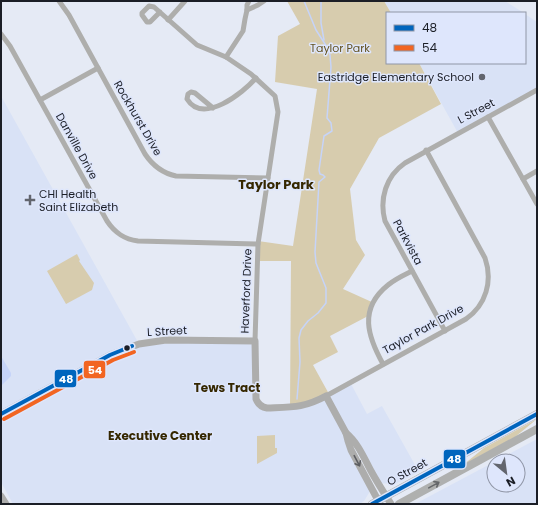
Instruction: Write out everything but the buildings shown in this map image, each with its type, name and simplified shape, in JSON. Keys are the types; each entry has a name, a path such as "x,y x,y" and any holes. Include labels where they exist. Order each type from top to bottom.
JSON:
{"main road":[{"name":"O Street","path":"379,501 537,414"},
{"path":"399,504 537,429"}],"street":[{"name":"Rockhurst Drive","path":"59,1 69,15 153,165 158,169 176,176 268,178"},
{"path":"168,20 185,1"},
{"path":"226,57 243,31 244,19 249,1"},
{"path":"247,10 258,6 264,1"},
{"path":"160,12 197,45 226,57 256,78 243,91 213,108 204,109 196,107 188,102 188,94 191,92 195,93 213,108"},
{"name":"Danville Drive","path":"1,34 11,47 107,221 119,235 130,240 138,241 258,244"},
{"path":"40,100 98,68"},
{"name":"Haverford Drive","path":"256,78 275,96 278,112 258,244 255,341 256,399 260,405"},
{"name":"L Street","path":"426,150 537,90"},
{"path":"488,117 537,204"},
{"name":"Parkvista","path":"426,150 404,163 394,172 388,183 383,198 383,210 385,221 445,331"},
{"name":"Taylor Park Drive","path":"260,405 267,408 304,406 314,402 445,331 469,317 479,307 487,291 489,273 484,255 426,150"},
{"path":"523,178 537,171"},
{"path":"383,364 374,347 370,335 368,324 370,311 384,288 391,282 412,271"},
{"name":"L Street","path":"1,414 110,355 139,344 166,340 255,341"},
{"path":"326,396 346,433 353,439 359,449 379,501 390,504"},
{"path":"1,496 6,504"}],"shaded area":[{"path":"384,1 505,1 522,12 390,12"},
{"name":"Eastridge Elementary School","path":"526,15 537,22 537,90 458,133 420,64 526,64"},
{"path":"1,96 139,344 255,341 260,405 301,406 350,382 367,414 382,406 419,472 395,484 378,483 347,434 372,488 364,501 360,504 13,504 1,482"},
{"path":"537,439 537,504 415,504 486,466 486,493 526,493 526,453 511,453"}],"green space":[{"name":"Taylor Park","path":"287,1 384,1 390,12 386,12 386,64 420,64 441,104 379,138 350,189 356,240 365,255 343,289 374,303 370,315 330,336 338,352 313,365 329,394 290,407 291,261 257,261 258,241 293,246 317,89 275,82 278,36 300,24"},
{"path":"77,254 80,260 79,261 94,283 92,290 66,304 47,271"},
{"path":"537,419 515,437 463,465 484,448"},
{"path":"275,435 275,448 277,448 277,453 257,464 257,436"}],"water":[{"path":"1,356 11,373 11,376 1,386"}],"waterway":[{"path":"297,399 300,362 299,338 301,330 326,303 326,288 316,263 315,252 319,182 325,177 320,174 319,170 324,136 332,131 331,123 327,118 331,67 330,55 327,47 316,30 304,1"},
{"path":"321,1 321,23 324,40"}],"transit line":[{"name":"48","path":"1,414 110,355 132,346"},
{"name":"54","path":"4,419 113,360 134,352"},
{"name":"48","path":"372,504 537,414"}],"place":[{"name":"Eastridge Elementary School","path":"482,77"},
{"name":"CHI Health Saint Elizabeth","path":"30,200"}],"district":[{"name":"Taylor Park","path":"276,184"},
{"name":"Tews Tract","path":"227,388"},
{"name":"Executive Center","path":"160,436"}]}
